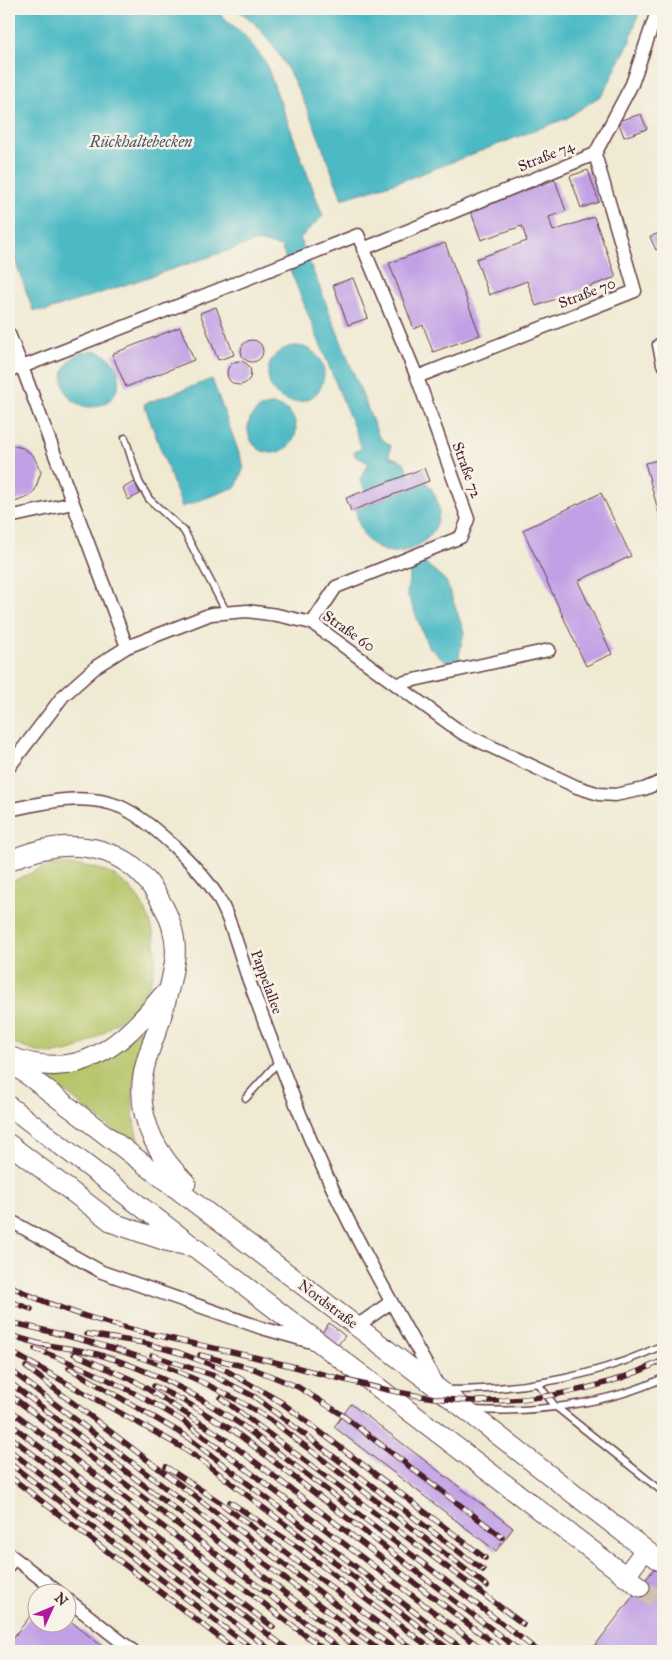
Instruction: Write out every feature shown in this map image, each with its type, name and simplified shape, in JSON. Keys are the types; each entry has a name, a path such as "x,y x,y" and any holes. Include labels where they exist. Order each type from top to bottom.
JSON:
{"street":[{"name":"Straße 74","path":"364,249 595,154 632,84 658,9"},
{"name":"Straße 70","path":"417,377 635,291 595,154"},
{"path":"9,370 22,367 358,235 364,249"},
{"name":"Straße 72","path":"312,624 336,587 461,537 468,519 417,377 364,249"},
{"path":"9,334 127,647"},
{"path":"663,343 659,345 663,364"},
{"path":"9,517 73,503"},
{"name":"Straße 60","path":"9,767 63,696 97,666 127,647 212,614 247,611 277,615 312,624 462,733 577,787 598,794 615,794 644,789 663,781"},
{"path":"396,684 549,650"},
{"name":"Pappelallee","path":"9,810 57,799 88,800 120,807 157,831 188,861 220,900 278,1061 352,1230 440,1390"},
{"path":"9,861 42,848 70,845 92,847 116,856 136,869 152,885 166,910 174,933 175,955 158,1026 148,1051 142,1083 145,1120 158,1152 172,1170 242,1237"},
{"path":"9,1057 46,1067 64,1067 81,1063 96,1056 119,1040 148,1014 167,990"},
{"name":"Nordstraße","path":"9,1061 358,1326 660,1561"},
{"path":"9,1106 633,1582 645,1550"},
{"path":"9,1144 113,1223 166,1241 192,1247"},
{"path":"9,1220 102,1272 262,1328 320,1344"},
{"path":"358,1326 391,1302"},
{"path":"11,1562 42,1582"},
{"path":"78,1608 133,1651"}],"lane":[{"path":"125,438 139,482 148,499 184,531 227,613"},
{"path":"246,1098 278,1061"},
{"path":"440,1390 481,1390 538,1384 614,1365 663,1345"},
{"path":"465,1410 488,1411 555,1406 619,1396 663,1378"},
{"path":"538,1384 555,1406 663,1492"}],"green space":[{"path":"49,865 92,867 105,871 120,880 142,904 154,935 155,951 154,968 150,984 145,995 137,1004 92,1041 66,1052 53,1054 25,1048 9,1040 9,883"},
{"path":"152,1020 136,1070 134,1086 134,1119 143,1154 49,1079 69,1077 101,1062"}],"water":[{"name":"Rückhaltebecken","path":"9,9 214,9 244,35 265,61 323,216 300,238 379,437 391,446 389,456 404,462 409,474 365,491 360,479 369,463 355,456 354,452 362,448 281,247 257,241 46,311 33,310 9,244"},
{"path":"236,9 640,9 629,43 603,94 567,118 410,178 342,199 307,108 296,85 272,44 250,19"},
{"path":"296,346 311,351 319,359 324,374 319,389 311,397 296,402 281,397 273,389 268,374 273,359 281,351"},
{"path":"91,351 106,356 114,364 119,379 114,394 106,402 91,407 76,402 68,394 63,379 68,364 76,356"},
{"path":"212,379 244,467 236,487 182,507 144,404"},
{"path":"272,405 281,407 289,412 294,420 296,429 294,438 289,446 281,451 272,453 263,451 255,446 250,438 248,429 250,420 255,412 263,407"},
{"path":"426,482 438,503 437,522 428,537 413,548 395,552 378,548 364,534 356,509"},
{"path":"423,561 446,581 464,632 459,656 463,665 450,669 448,663 428,646 407,593 411,566"}],"building":[{"path":"641,114 647,129 624,137 618,121"},
{"path":"588,170 599,202 581,208 570,176"},
{"path":"555,180 566,211 549,217 553,231 594,217 616,277 536,306 527,281 489,295 476,259 527,241 522,226 481,240 470,209"},
{"path":"663,231 663,248 656,250 650,237"},
{"path":"445,243 480,335 433,352 423,325 414,329 389,263"},
{"path":"353,278 368,318 348,325 333,285"},
{"path":"216,307 234,355 218,360 200,313"},
{"path":"180,327 194,360 126,387 112,354"},
{"path":"248,340 256,340 263,347 263,355 256,362 248,362 241,355 241,347"},
{"path":"239,361 244,362 250,368 250,378 244,384 239,385 234,384 228,378 227,373 228,368 234,362"},
{"path":"9,447 23,448 33,455 41,472 35,490 30,496 15,502 9,501"},
{"path":"663,459 663,520 661,521 645,463"},
{"path":"424,468 429,481 351,511 346,498"},
{"path":"135,482 140,494 128,500 123,488"},
{"path":"601,493 631,556 578,581 612,654 586,666 523,530"},
{"path":"329,1323 345,1336 337,1346 321,1334"},
{"path":"351,1404 513,1528 496,1551 334,1427"},
{"path":"663,1557 663,1651 591,1651 640,1587"},
{"path":"28,1619 28,1632 78,1632 78,1627 108,1651 9,1651 9,1643"}],"tunnel":[{"path":"640,1587 663,1605"}],"railway":[{"path":"9,1285 69,1311 133,1330 262,1359 368,1386 449,1400 499,1401 548,1396 596,1386 642,1370 663,1360"},
{"path":"9,1301 31,1309"},
{"path":"9,1322 80,1339 147,1360 179,1372 243,1403 275,1423 487,1586"},
{"path":"87,1334 144,1343 180,1353 227,1371 281,1402 485,1558"},
{"path":"9,1335 47,1346"},
{"path":"40,1344 83,1351 117,1360 155,1375 209,1404 243,1426 538,1651"},
{"path":"35,1349 111,1381 183,1421 485,1651"},
{"path":"9,1351 178,1445 205,1463 451,1651"},
{"path":"74,1354 135,1381 221,1436 504,1651"},
{"path":"152,1355 212,1375 255,1397 483,1570"},
{"path":"200,1355 254,1369 298,1387 338,1412 502,1537"},
{"path":"26,1367 397,1651"},
{"path":"69,1368 186,1436 465,1651"},
{"path":"9,1369 380,1651"},
{"path":"9,1382 361,1651"},
{"path":"154,1386 186,1402 234,1431 520,1651"},
{"path":"9,1394 342,1651"},
{"path":"221,1398 523,1624"},
{"path":"9,1409 326,1651"},
{"path":"9,1423 273,1627"},
{"path":"9,1436 290,1651"},
{"path":"9,1450 272,1651"},
{"path":"9,1463 255,1651"},
{"path":"166,1467 218,1501 415,1651"},
{"path":"9,1476 237,1651"},
{"path":"230,1502 299,1548 434,1651"}]}
